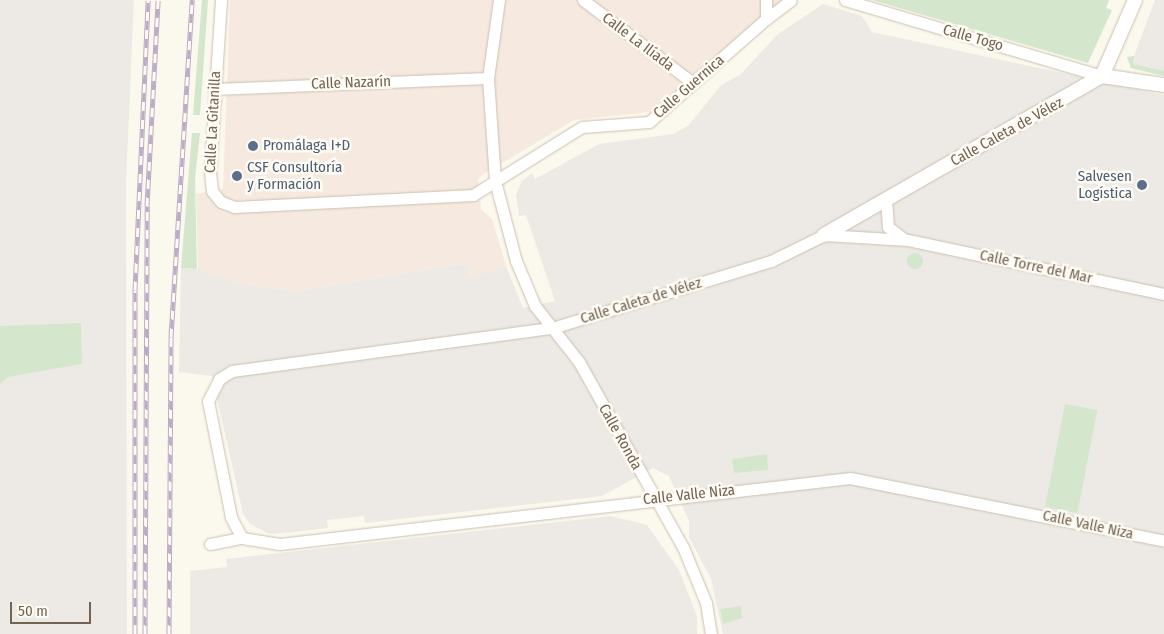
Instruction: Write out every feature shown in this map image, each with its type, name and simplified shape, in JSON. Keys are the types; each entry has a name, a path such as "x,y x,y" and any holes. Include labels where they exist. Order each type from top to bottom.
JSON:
{"street":[{"name":"Calle La Gitanilla","path":"221,0 214,89 212,192 235,207 473,195 494,181"},
{"name":"Calle Ronda","path":"500,0 488,78 494,181 516,261 535,306 579,362 696,575 706,603 710,634"},
{"name":"Calle La Ilíada","path":"583,0 693,83"},
{"path":"766,0 766,19"},
{"name":"Calle Guernica","path":"494,181 582,127 649,122 766,19 791,0"},
{"name":"Calle Togo","path":"844,0 1102,76"},
{"path":"1136,0 1102,76 1164,85"},
{"name":"Calle Caleta de Vélez","path":"242,538 231,517 208,401 219,379 232,371 552,328 771,261 824,235 1102,76"},
{"name":"Calle Nazarín","path":"214,89 488,78"},
{"name":"Calle Torre del Mar","path":"886,199 888,227 908,240"},
{"name":"Calle Torre del Mar","path":"824,235 908,240 1164,294"},
{"name":"Calle Valle Niza","path":"210,544 242,538 280,544 654,499 850,478 1164,541"}],"shaded area":[{"path":"0,0 134,0 126,184 127,634 0,634"},
{"path":"230,0 782,0 650,112 574,120 482,175 478,180 481,209 492,219 506,266 470,277 468,264 439,267 295,291 235,283 198,272 196,194 223,189"},
{"path":"1155,0 1164,0 1164,76 1131,68 1127,57 1134,56"},
{"path":"823,4 862,16 872,32 1164,95 1164,634 723,634 711,579 689,537 689,521 669,476 653,468 602,496 365,523 364,516 327,520 328,528 285,533 269,534 250,524 243,514 212,376 179,372 181,268 197,269 235,283 295,291 439,267 468,264 470,277 506,266 523,308 555,301 526,215 519,216 516,195 522,181 532,173 535,179 599,144 674,134 689,125 721,85 740,75 778,34"},
{"path":"610,516 647,525 679,570 697,616 697,634 190,634 190,571 227,567 226,559"}],"green space":[{"path":"202,0 208,0 200,115 193,115"},
{"path":"872,0 1109,0 1106,8 1112,10 1088,63"},
{"path":"1134,56 1133,64 1164,71 1164,76 1131,68 1127,57"},
{"path":"192,133 200,133 195,179 197,269 181,268"},
{"path":"915,253 923,261 915,269 907,261"},
{"path":"81,323 82,364 8,377 0,384 0,326"},
{"path":"1065,404 1097,410 1077,513 1045,507"},
{"path":"767,454 768,470 734,473 732,459"},
{"path":"741,606 742,618 723,624 720,609"}],"railway":[{"path":"135,634 135,290 148,0"},
{"path":"145,634 147,206 158,0"},
{"path":"169,634 171,337 192,0"}],"place":[{"name":"Promálaga I+D","path":"253,146"},
{"name":"CSF Consultoría y Formación","path":"237,176"},
{"name":"Salvesen Logística","path":"1142,185"}]}
